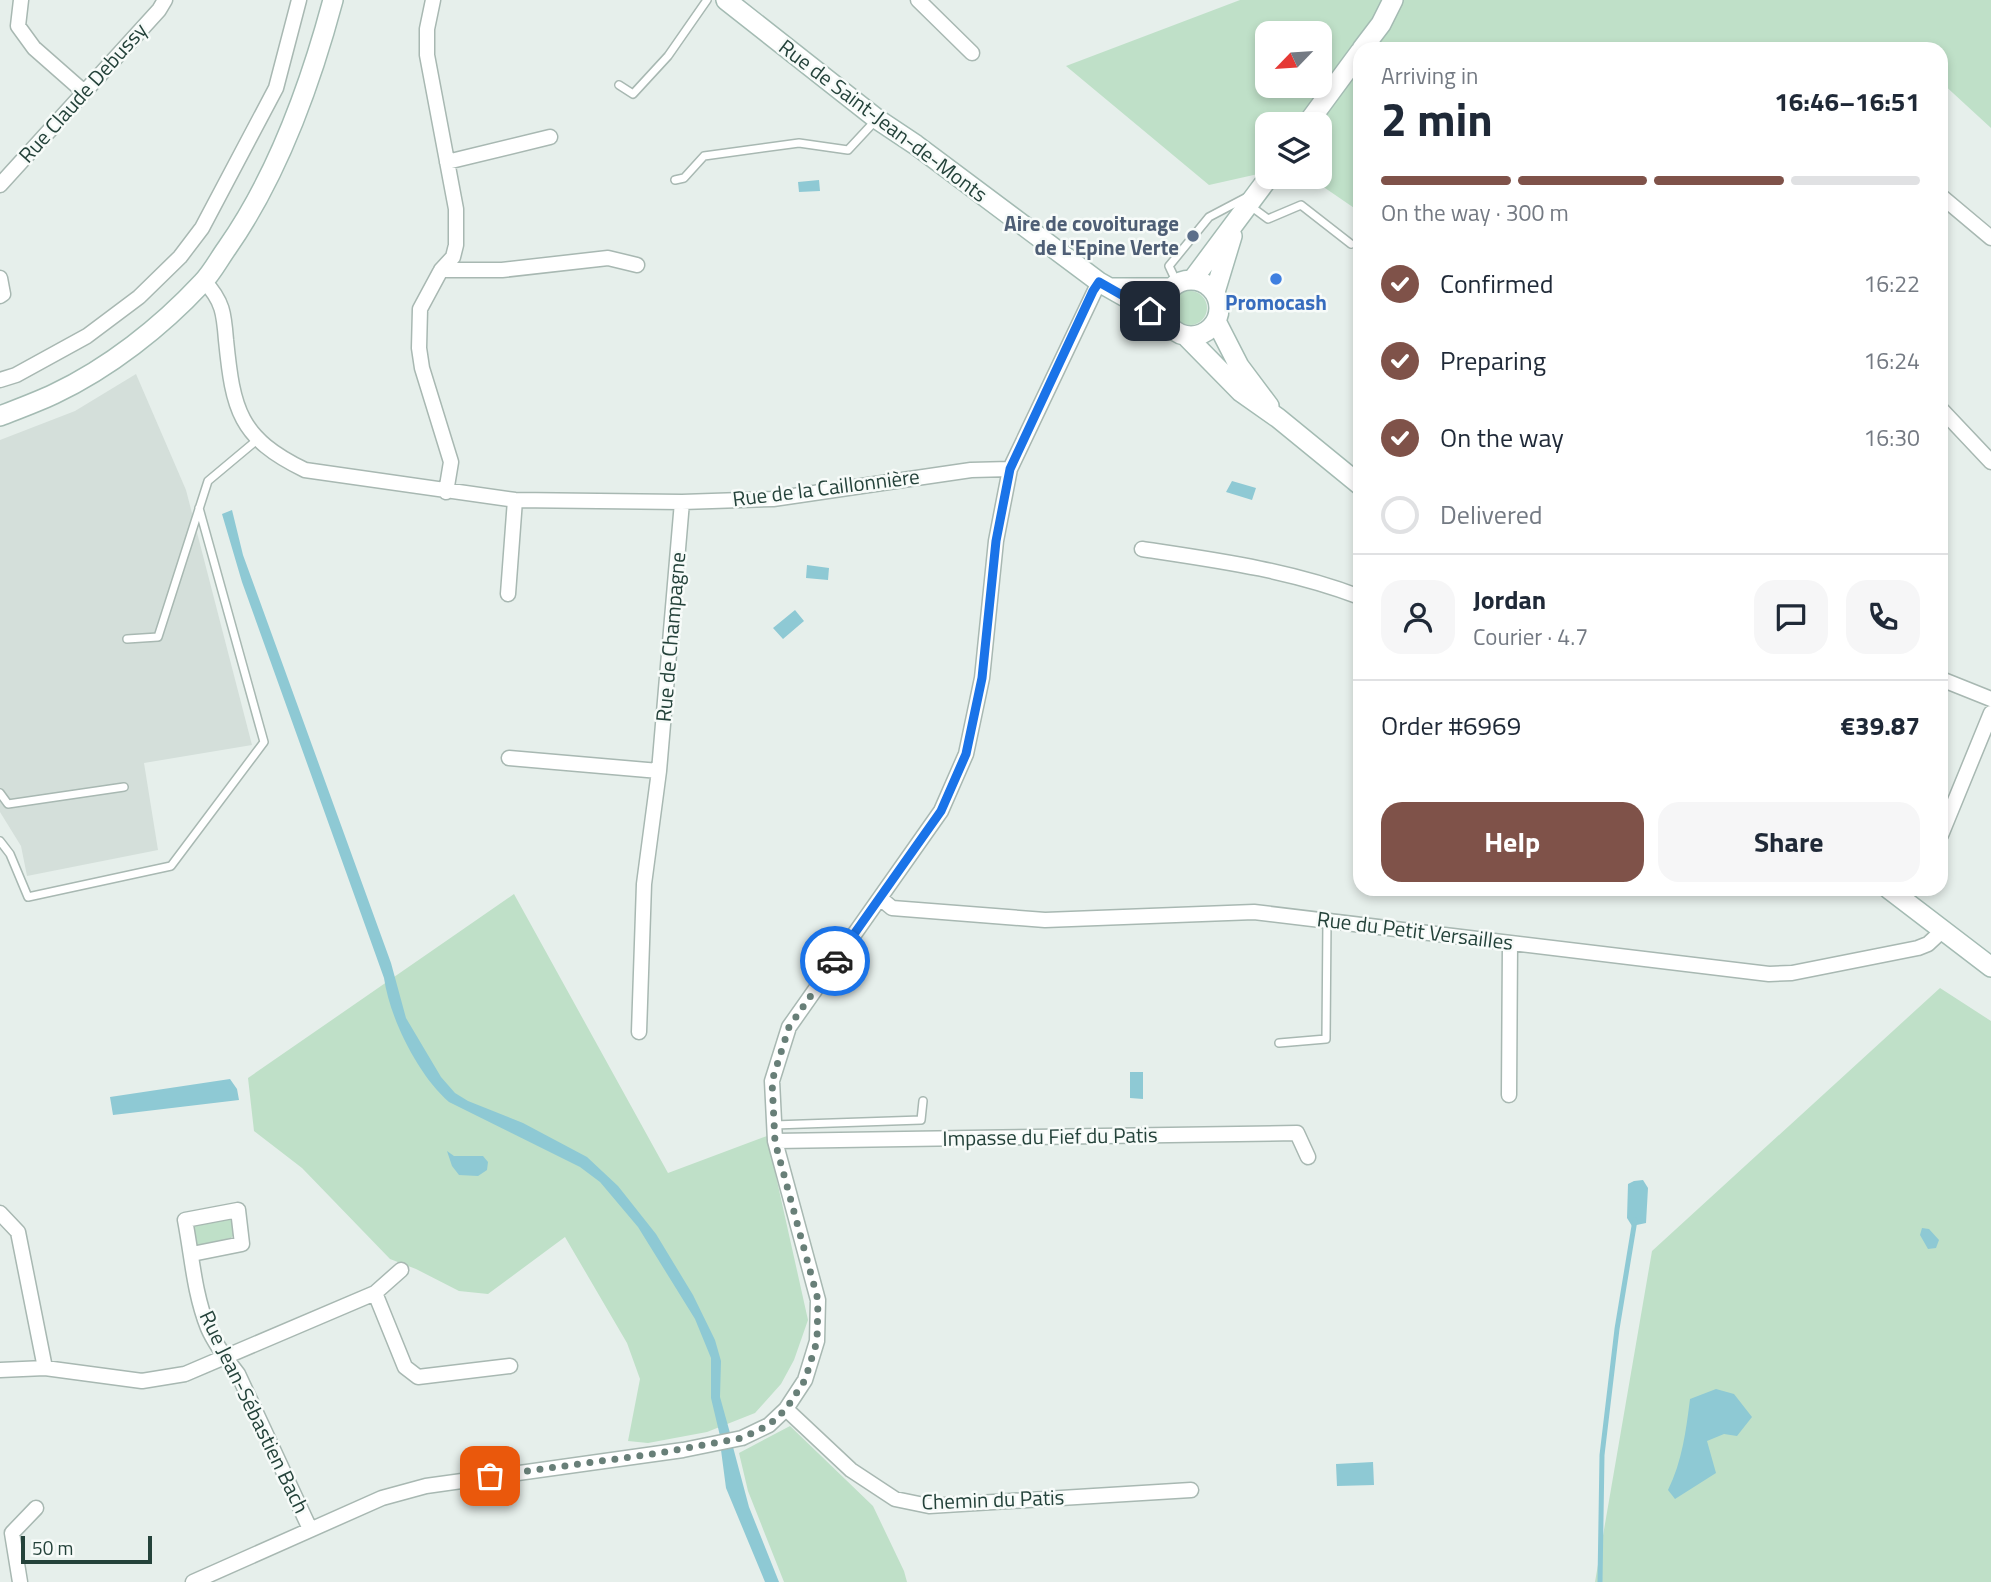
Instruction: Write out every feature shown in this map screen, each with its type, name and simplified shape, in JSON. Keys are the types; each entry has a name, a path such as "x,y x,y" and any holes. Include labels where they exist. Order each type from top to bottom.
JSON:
{"main road":[{"path":"0,416 54,394 99,369 147,333 204,281 239,230 263,186 297,111 322,41 333,0"},
{"name":"Rue de Saint-Jean-de-Monts","path":"726,0 877,119 1104,285 1166,320"},
{"path":"1368,42 1381,24 1393,0"},
{"path":"1316,112 1353,62"},
{"path":"1259,190 1236,222 1163,304 1166,320 1171,327 1186,336 1241,392 1353,477"},
{"path":"1186,336 1203,333 1216,321 1219,306 1215,292 1236,222"},
{"path":"1104,285 1180,284 1202,281 1215,292"},
{"path":"1216,321 1239,366 1278,418"},
{"path":"1904,896 1991,967"}],"street":[{"path":"21,0 18,26 34,48 84,92"},
{"name":"Rue Claude Debussy","path":"0,185 159,10 165,0"},
{"path":"0,380 16,375 87,336 139,297 180,257 202,228 276,88 299,0"},
{"path":"433,0 427,29 427,55 456,209 456,245 453,257 441,270 420,309 419,348 451,463 446,492"},
{"path":"918,0 972,53"},
{"path":"447,162 550,137"},
{"path":"1948,202 1991,238"},
{"path":"441,270 502,270 608,258 637,265"},
{"path":"0,278 3,294 0,296"},
{"name":"Rue de la Caillonnière","path":"204,281 215,293 224,313 233,391 241,416 257,440 278,457 305,470 515,500 682,502 773,499 971,470 1010,469"},
{"path":"193,1582 382,1498 426,1486 673,1451 742,1438 769,1425 786,1409 805,1380 817,1341 818,1300 775,1142 772,1081 789,1027 941,811 966,754 982,678 996,541 1010,469 1104,285"},
{"path":"1948,416 1990,459"},
{"path":"508,594 515,500"},
{"name":"Rue de Champagne","path":"639,1032 644,884 659,771 682,502"},
{"path":"1142,549 1222,561 1327,585 1353,594"},
{"path":"1948,682 1991,699"},
{"path":"1948,818 1991,712"},
{"path":"509,758 659,771"},
{"name":"Rue du Petit Versailles","path":"880,898 892,908 1045,920 1254,912 1769,974 1793,973 1918,948 1928,944 1943,930"},
{"path":"1508,1095 1510,943"},
{"name":"Impasse du Fief du Patis","path":"775,1142 1297,1133 1308,1157"},
{"path":"0,1213 18,1231 46,1368"},
{"name":"Rue Jean-Sébastien Bach","path":"192,1254 194,1276 208,1329 238,1374 310,1529"},
{"path":"0,1370 46,1368 142,1381 185,1374 375,1293 401,1270"},
{"path":"375,1293 405,1367 418,1377 510,1366"},
{"name":"Chemin du Patis","path":"786,1409 851,1470 895,1499 929,1506 1191,1490"},
{"path":"20,1582 12,1533 36,1508"}],"lane":[{"path":"619,85 633,94 668,56 707,0"},
{"path":"675,180 684,178 704,156 799,143 848,150 877,119"},
{"path":"1180,284 1169,266 1209,217 1259,190 1268,219 1301,205 1351,244"},
{"path":"127,639 158,637 208,481 257,440"},
{"path":"0,841 10,854 28,897 171,866 264,742 199,508"},
{"path":"0,793 8,804 124,787"},
{"path":"1279,1043 1326,1039 1328,920"},
{"path":"774,1125 920,1120 923,1101"}],"shaded area":[{"path":"136,374 186,490 252,745 144,763 158,850 27,876 21,846 0,812 0,440 75,411"}],"green space":[{"path":"1240,0 1991,0 1991,128 1948,88 1948,42 1353,42 1353,207 1326,189 1332,189 1332,112 1255,112 1255,175 1209,185 1066,66"},
{"path":"1190,291 1202,296 1207,308 1202,320 1190,325 1178,320 1173,308 1178,296"},
{"path":"514,894 668,1173 767,1136 808,1320 794,1360 781,1384 755,1413 707,1432 648,1443 628,1441 640,1379 627,1343 565,1237 488,1294 459,1291 390,1259 302,1168 254,1131 248,1078"},
{"path":"1940,988 1991,1021 1991,1582 1595,1582 1652,1251"},
{"path":"228,1217 232,1220 235,1234 231,1238 198,1245 195,1242 195,1223"},
{"path":"790,1426 873,1506 907,1582 784,1582 748,1491 739,1453"}],"water":[{"path":"819,180 820,191 799,192 798,182"},
{"path":"1232,481 1256,488 1252,500 1226,492"},
{"path":"232,510 243,555 391,963 406,1018 441,1077 455,1093 523,1123 587,1157 618,1186 656,1234 693,1295 715,1340 721,1361 720,1397 730,1433 720,1436 711,1398 711,1358 695,1319 638,1227 600,1182 580,1167 449,1102 416,1062 392,1011 384,978 242,582 222,514"},
{"path":"807,565 829,568 828,580 806,578"},
{"path":"795,610 804,621 783,639 773,628"},
{"path":"1130,1072 1143,1072 1143,1099 1130,1098"},
{"path":"230,1079 237,1089 239,1100 113,1115 110,1097"},
{"path":"447,1151 454,1156 483,1156 488,1162 487,1170 478,1176 459,1175 452,1166"},
{"path":"1643,1180 1648,1188 1646,1223 1632,1226 1627,1218 1628,1184"},
{"path":"1922,1228 1929,1229 1939,1240 1936,1248 1928,1249 1920,1235"},
{"path":"1716,1389 1734,1394 1752,1417 1737,1436 1724,1434 1707,1441 1716,1473 1675,1499 1668,1490 1680,1457 1690,1399"},
{"path":"733,1447 749,1507 779,1582 765,1582 726,1488 721,1450"},
{"path":"1373,1462 1374,1485 1337,1486 1336,1464"}],"waterway":[{"path":"1600,1582 1602,1455 1617,1329 1635,1220"}],"way so far":[{"path":"490,1476 683,1450 742,1438 769,1425 786,1409 805,1380 817,1341 818,1300 775,1142 772,1081 789,1027 835,961"}],"place":[{"name":"Aire de covoiturage de L'Epine Verte","path":"1193,236"},
{"name":"Promocash","path":"1276,279"}],"route":[{"path":"835,961 941,811 966,754 982,678 996,541 1010,469 1093,291 1099,282 1150,311"}]}
